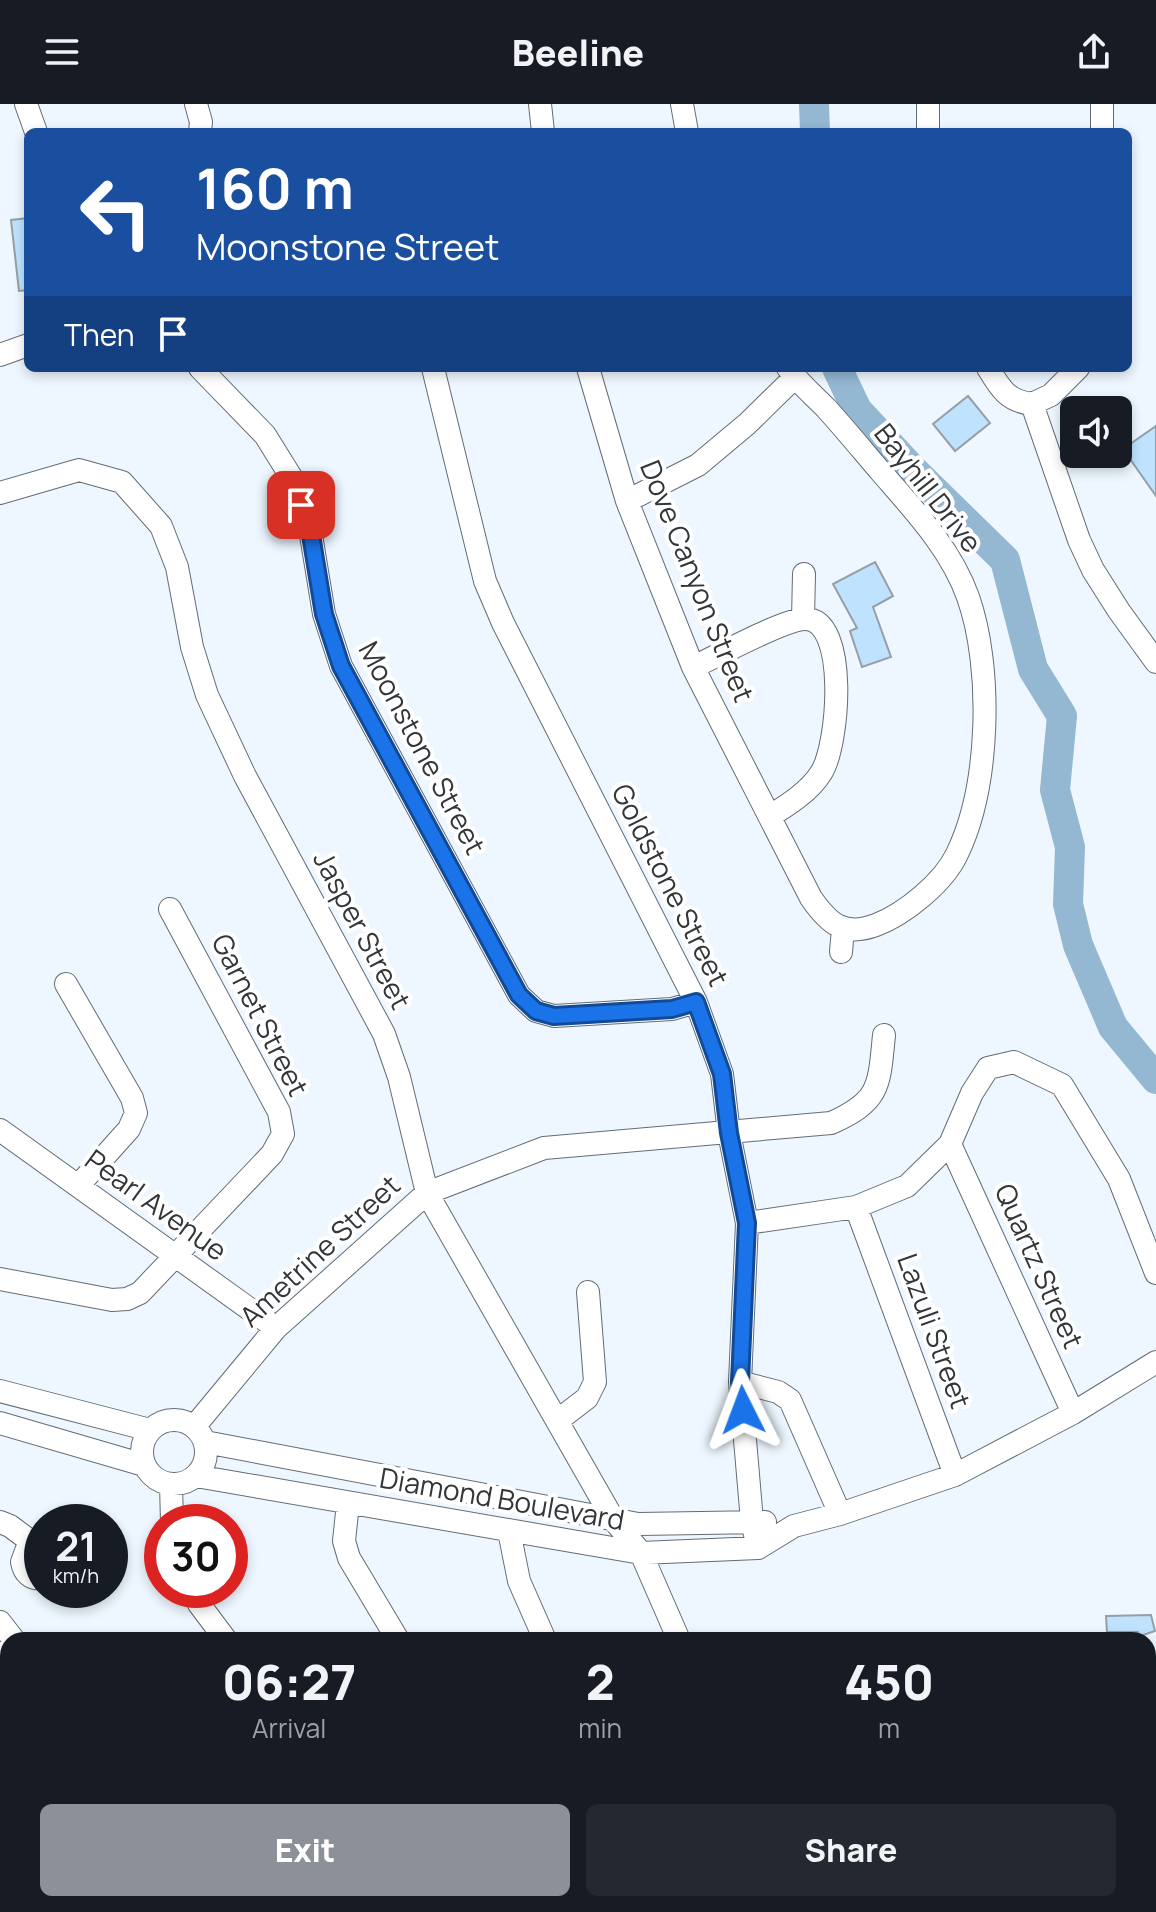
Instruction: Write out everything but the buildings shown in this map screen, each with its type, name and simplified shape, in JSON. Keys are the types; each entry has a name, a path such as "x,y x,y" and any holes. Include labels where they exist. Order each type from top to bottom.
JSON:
{"street":[{"path":"26,104 35,128"},
{"path":"196,104 200,128"},
{"path":"540,104 543,128"},
{"path":"682,104 686,128"},
{"path":"928,104 928,128"},
{"path":"1102,104 1102,128"},
{"path":"0,355 24,346"},
{"name":"Moonstone Street","path":"204,372 265,435 293,480 310,529 324,614 341,666 519,995 536,1011 554,1016 672,1009 696,1002"},
{"name":"Goldstone Street","path":"434,372 485,581 503,623 696,1002 722,1074 729,1133 747,1223 740,1382 752,1521 758,1548"},
{"name":"Dove Canyon Street","path":"589,372 627,501 693,667 811,898 826,919 843,928"},
{"path":"627,501 698,465 719,449 792,372"},
{"name":"Bayhill Drive","path":"792,372 897,490 953,564 968,597 982,667 984,706 979,776 968,825 957,855 943,877 926,893 884,922 862,930 843,928"},
{"path":"990,372 1003,393 1017,402 1032,404 1051,395 1074,372"},
{"path":"1032,404 1079,540 1093,570 1156,662"},
{"name":"Jasper Street","path":"0,493 79,470 122,482 161,526 177,567 192,647 207,695 245,776 384,1034 399,1077 427,1193 613,1519 641,1553 676,1632"},
{"path":"803,619 804,574"},
{"path":"693,667 783,625 803,619 814,620 824,630 830,644 836,686 835,736 830,756 821,774 791,803 770,816"},
{"name":"Garnet Street","path":"170,909 279,1112 283,1134 272,1154 176,1256"},
{"path":"841,952 843,928"},
{"path":"66,984 132,1098 136,1113 129,1129 78,1186"},
{"name":"Ametrine Street","path":"200,1435 276,1328 427,1193 544,1148 831,1123 859,1111 879,1083 884,1035"},
{"path":"747,1223 856,1207 907,1186 950,1144 972,1093 988,1068 1014,1062 1062,1085 1119,1179 1156,1273"},
{"name":"Pearl Avenue","path":"0,1130 276,1328"},
{"name":"Quartz Street","path":"950,1144 1073,1413"},
{"name":"Lazuli Street","path":"856,1207 955,1475"},
{"path":"0,1279 112,1300 127,1299 140,1293 176,1256"},
{"path":"557,1421 587,1398 595,1382 588,1292"},
{"name":"Diamond Boulevard","path":"196,1476 641,1553 758,1548 794,1526 840,1514 955,1475 1073,1413 1156,1362"},
{"path":"740,1382 778,1392 790,1400 840,1514"},
{"path":"0,1391 150,1430"},
{"path":"167,1420 177,1420 200,1435 205,1461 196,1476 171,1485 154,1479 144,1465 142,1447 150,1430 167,1420"},
{"path":"0,1423 144,1465"},
{"name":"Diamond Boulevard","path":"200,1435 638,1524 752,1521 794,1526"},
{"path":"171,1485 172,1504"},
{"path":"348,1503 344,1541 349,1558 393,1632"},
{"path":"0,1522 24,1536"},
{"path":"509,1531 519,1581 541,1632"},
{"path":"202,1608 220,1632"}],"waterway":[{"path":"814,104 815,128"},
{"path":"839,372 857,410 1005,560 1033,669 1062,716 1055,790 1070,847 1068,904 1078,945 1113,1027 1156,1079"}],"route":[{"path":"301,505 310,529 324,614 341,666 519,995 536,1011 554,1016 672,1009 696,1002 722,1074 729,1133 747,1223 740,1382 743,1410"}]}
